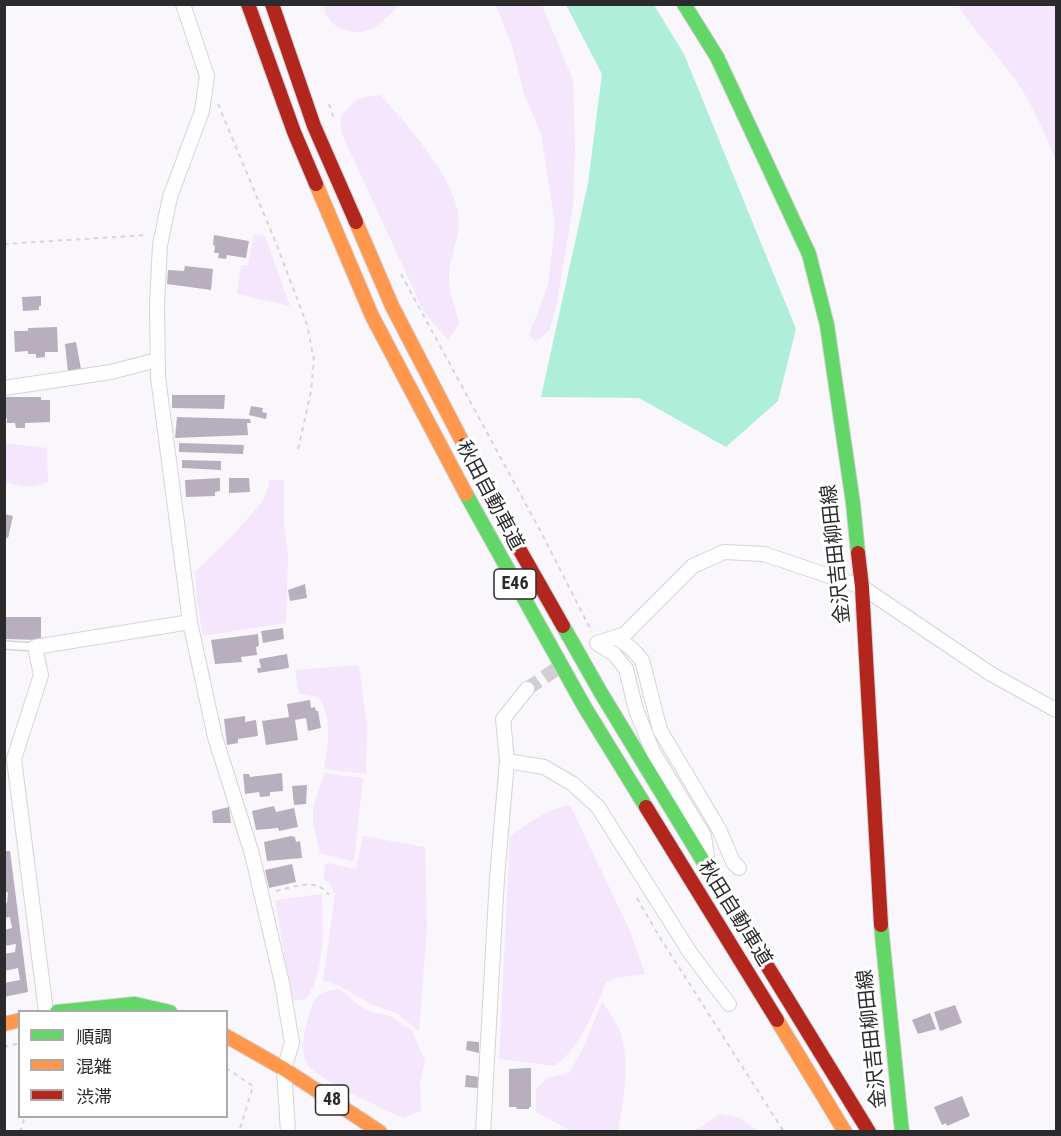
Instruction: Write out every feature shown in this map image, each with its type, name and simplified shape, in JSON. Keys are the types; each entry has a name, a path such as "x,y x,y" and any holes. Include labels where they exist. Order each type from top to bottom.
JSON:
{"main road":[{"name":"秋田自動車道","path":"248,4 294,132 372,316 487,535 584,706 845,1131"},
{"name":"秋田自動車道","path":"272,4 314,126 392,306 513,538 601,693 869,1131"},
{"name":"金沢吉田柳田線","path":"684,4 717,57 809,254 827,325 853,503 862,587 881,928 902,1131"},
{"path":"68,1010 135,1004 165,1010"},
{"name":"48","path":"228,1037 284,1069 380,1131"}],"street":[{"path":"183,4 207,76 202,111 170,197 162,234 158,277 157,360 190,622 215,737 252,854 282,983 292,1043 284,1069 288,1131"},
{"path":"4,388 111,372 157,360"},
{"path":"597,642 625,634 693,566 724,552 764,554 862,587 991,674 1056,710"},
{"path":"46,1010 14,759 41,675 35,647 190,622"},
{"path":"616,637 642,660 660,730 719,829 733,862 739,868"},
{"path":"597,642 614,654 626,669 636,710 653,752 705,836 708,869"},
{"path":"483,1131 496,889 507,761 503,719 527,688"},
{"path":"507,761 544,767 573,784 598,807 691,954 729,1004"}],"lane":[{"path":"4,645 35,647"}],"path":[{"path":"207,76 307,325 314,360 311,391 298,450"},
{"path":"4,244 162,234"},
{"path":"400,271 542,534 597,642"},
{"path":"261,894 308,884 321,887 329,895"},
{"path":"228,1069 253,1086 238,1131"}],"shaded area":[{"path":"400,4 375,27 360,32 343,30 336,26 325,13 324,5"},
{"path":"496,5 542,5 573,80 575,148 573,207 557,302 550,329 535,341 529,335 548,285 555,225 541,134 524,94 513,49"},
{"path":"566,5 654,5 684,54 796,329 778,401 726,447 639,398 541,397 588,183 602,74"},
{"path":"958,5 1056,5 1056,162 1037,117 1019,85"},
{"path":"380,95 430,155 442,173 457,208 459,224 449,280 459,324 448,340 424,312 341,132 340,118 353,103 361,98"},
{"path":"254,234 265,236 290,306 237,294 241,265 248,265"},
{"path":"4,443 47,448 48,482 26,486 5,482"},
{"path":"269,480 284,480 284,522 288,555 286,623 203,636 195,572 232,536 262,502"},
{"path":"359,665 367,725 366,774 324,769 328,732 326,713 318,697 299,694 295,670"},
{"path":"324,773 363,778 354,862 320,853 313,823 313,809"},
{"path":"570,805 630,931 645,974 616,978 606,982 579,1038 572,1049 555,1066 499,1059 510,837 546,813"},
{"path":"363,836 425,847 427,929 419,1031 397,1013 370,1004 340,986 323,981 335,894 330,884 323,878 326,863 356,869"},
{"path":"322,894 322,948 317,975 306,999 292,1001 275,900"},
{"path":"340,989 357,1004 371,1012 391,1016 412,1031 425,1061 420,1082 421,1111 403,1118 323,1078 307,1064 303,1052 304,1040 313,1003 319,995"},
{"path":"602,1001 619,1029 625,1054 624,1093 618,1131 571,1131 536,1112 536,1089 547,1078 569,1073 584,1047"},
{"path":"720,1114 740,1118 757,1131 694,1131"}],"building":[{"path":"214,235 249,241 246,258 227,255 226,259 218,258 219,253 214,253"},
{"path":"185,266 213,269 211,290 167,284 168,270 184,271"},
{"path":"41,296 39,310 23,311 22,297"},
{"path":"57,327 58,352 45,352 45,357 36,358 36,354 28,354 28,351 15,352 14,331"},
{"path":"76,342 81,369 68,372 65,344"},
{"path":"172,395 225,395 224,409 172,408"},
{"path":"5,397 41,397 41,400 50,400 50,422 25,423 25,428 16,428 15,423 7,423 7,418 4,418"},
{"path":"251,406 263,408 262,412 267,413 266,419 249,415"},
{"path":"177,417 250,419 251,423 247,423 248,435 175,438"},
{"path":"179,443 244,445 243,454 179,452"},
{"path":"182,460 221,461 221,470 182,468"},
{"path":"220,478 220,491 215,492 215,496 186,497 185,480"},
{"path":"229,478 249,478 250,492 229,493"},
{"path":"4,514 13,516 8,538 4,537"},
{"path":"305,584 307,598 290,601 288,590"},
{"path":"4,617 41,617 41,640 4,639"},
{"path":"283,628 284,639 263,643 261,631"},
{"path":"258,634 257,655 241,657 242,662 215,664 211,640"},
{"path":"287,654 289,668 258,673 257,668 261,668 259,659"},
{"path":"310,700 311,708 315,707 318,711 321,728 308,731 306,718 295,720 298,740 266,745 262,721 289,717 287,704"},
{"path":"245,716 245,722 256,720 258,736 238,739 238,743 227,745 224,719"},
{"path":"282,773 283,791 270,792 270,796 260,797 259,792 245,794 243,774 249,774 250,777"},
{"path":"307,785 306,804 294,805 292,786"},
{"path":"274,806 276,812 294,808 298,827 279,831 278,828 256,830 252,811"},
{"path":"229,807 231,823 213,823 212,811"},
{"path":"295,837 296,842 300,841 302,858 267,861 264,842"},
{"path":"4,851 10,851 28,992 4,997 4,983 20,980 18,968 4,971 4,954 15,952 16,944 4,946 4,930 12,928 10,917 4,918 4,904 7,903 8,892 4,893"},
{"path":"292,864 296,882 269,888 265,870"},
{"path":"955,1005 962,1023 940,1031 934,1012"},
{"path":"930,1013 936,1029 918,1034 912,1020"},
{"path":"467,1041 479,1042 479,1053 466,1050"},
{"path":"531,1068 531,1107 517,1109 509,1107 509,1069"},
{"path":"466,1075 479,1077 478,1088 465,1087"},
{"path":"962,1096 970,1116 947,1126 946,1123 942,1125 934,1107"}],"tunnel":[{"path":"527,689 565,663"}],"traffic: fast":[{"path":"684,4 717,57 809,254 827,325 858,553"},
{"path":"466,494 584,706 646,807"},
{"path":"563,626 717,884"},
{"path":"881,925 902,1132"},
{"path":"76,1010 135,1004 161,1010"}],"traffic: slow":[{"path":"316,184 372,316 466,494"},
{"path":"356,222 392,306 464,445"},
{"path":"4,1024 18,1020"},
{"path":"777,1020 845,1132"},
{"path":"228,1037 284,1069 380,1132"}],"traffic: jam":[{"path":"248,4 294,132 316,184"},
{"path":"272,4 314,126 356,222"},
{"path":"464,445 563,626"},
{"path":"858,553 862,587 881,925"},
{"path":"646,807 777,1020"},
{"path":"717,884 869,1132"}]}
